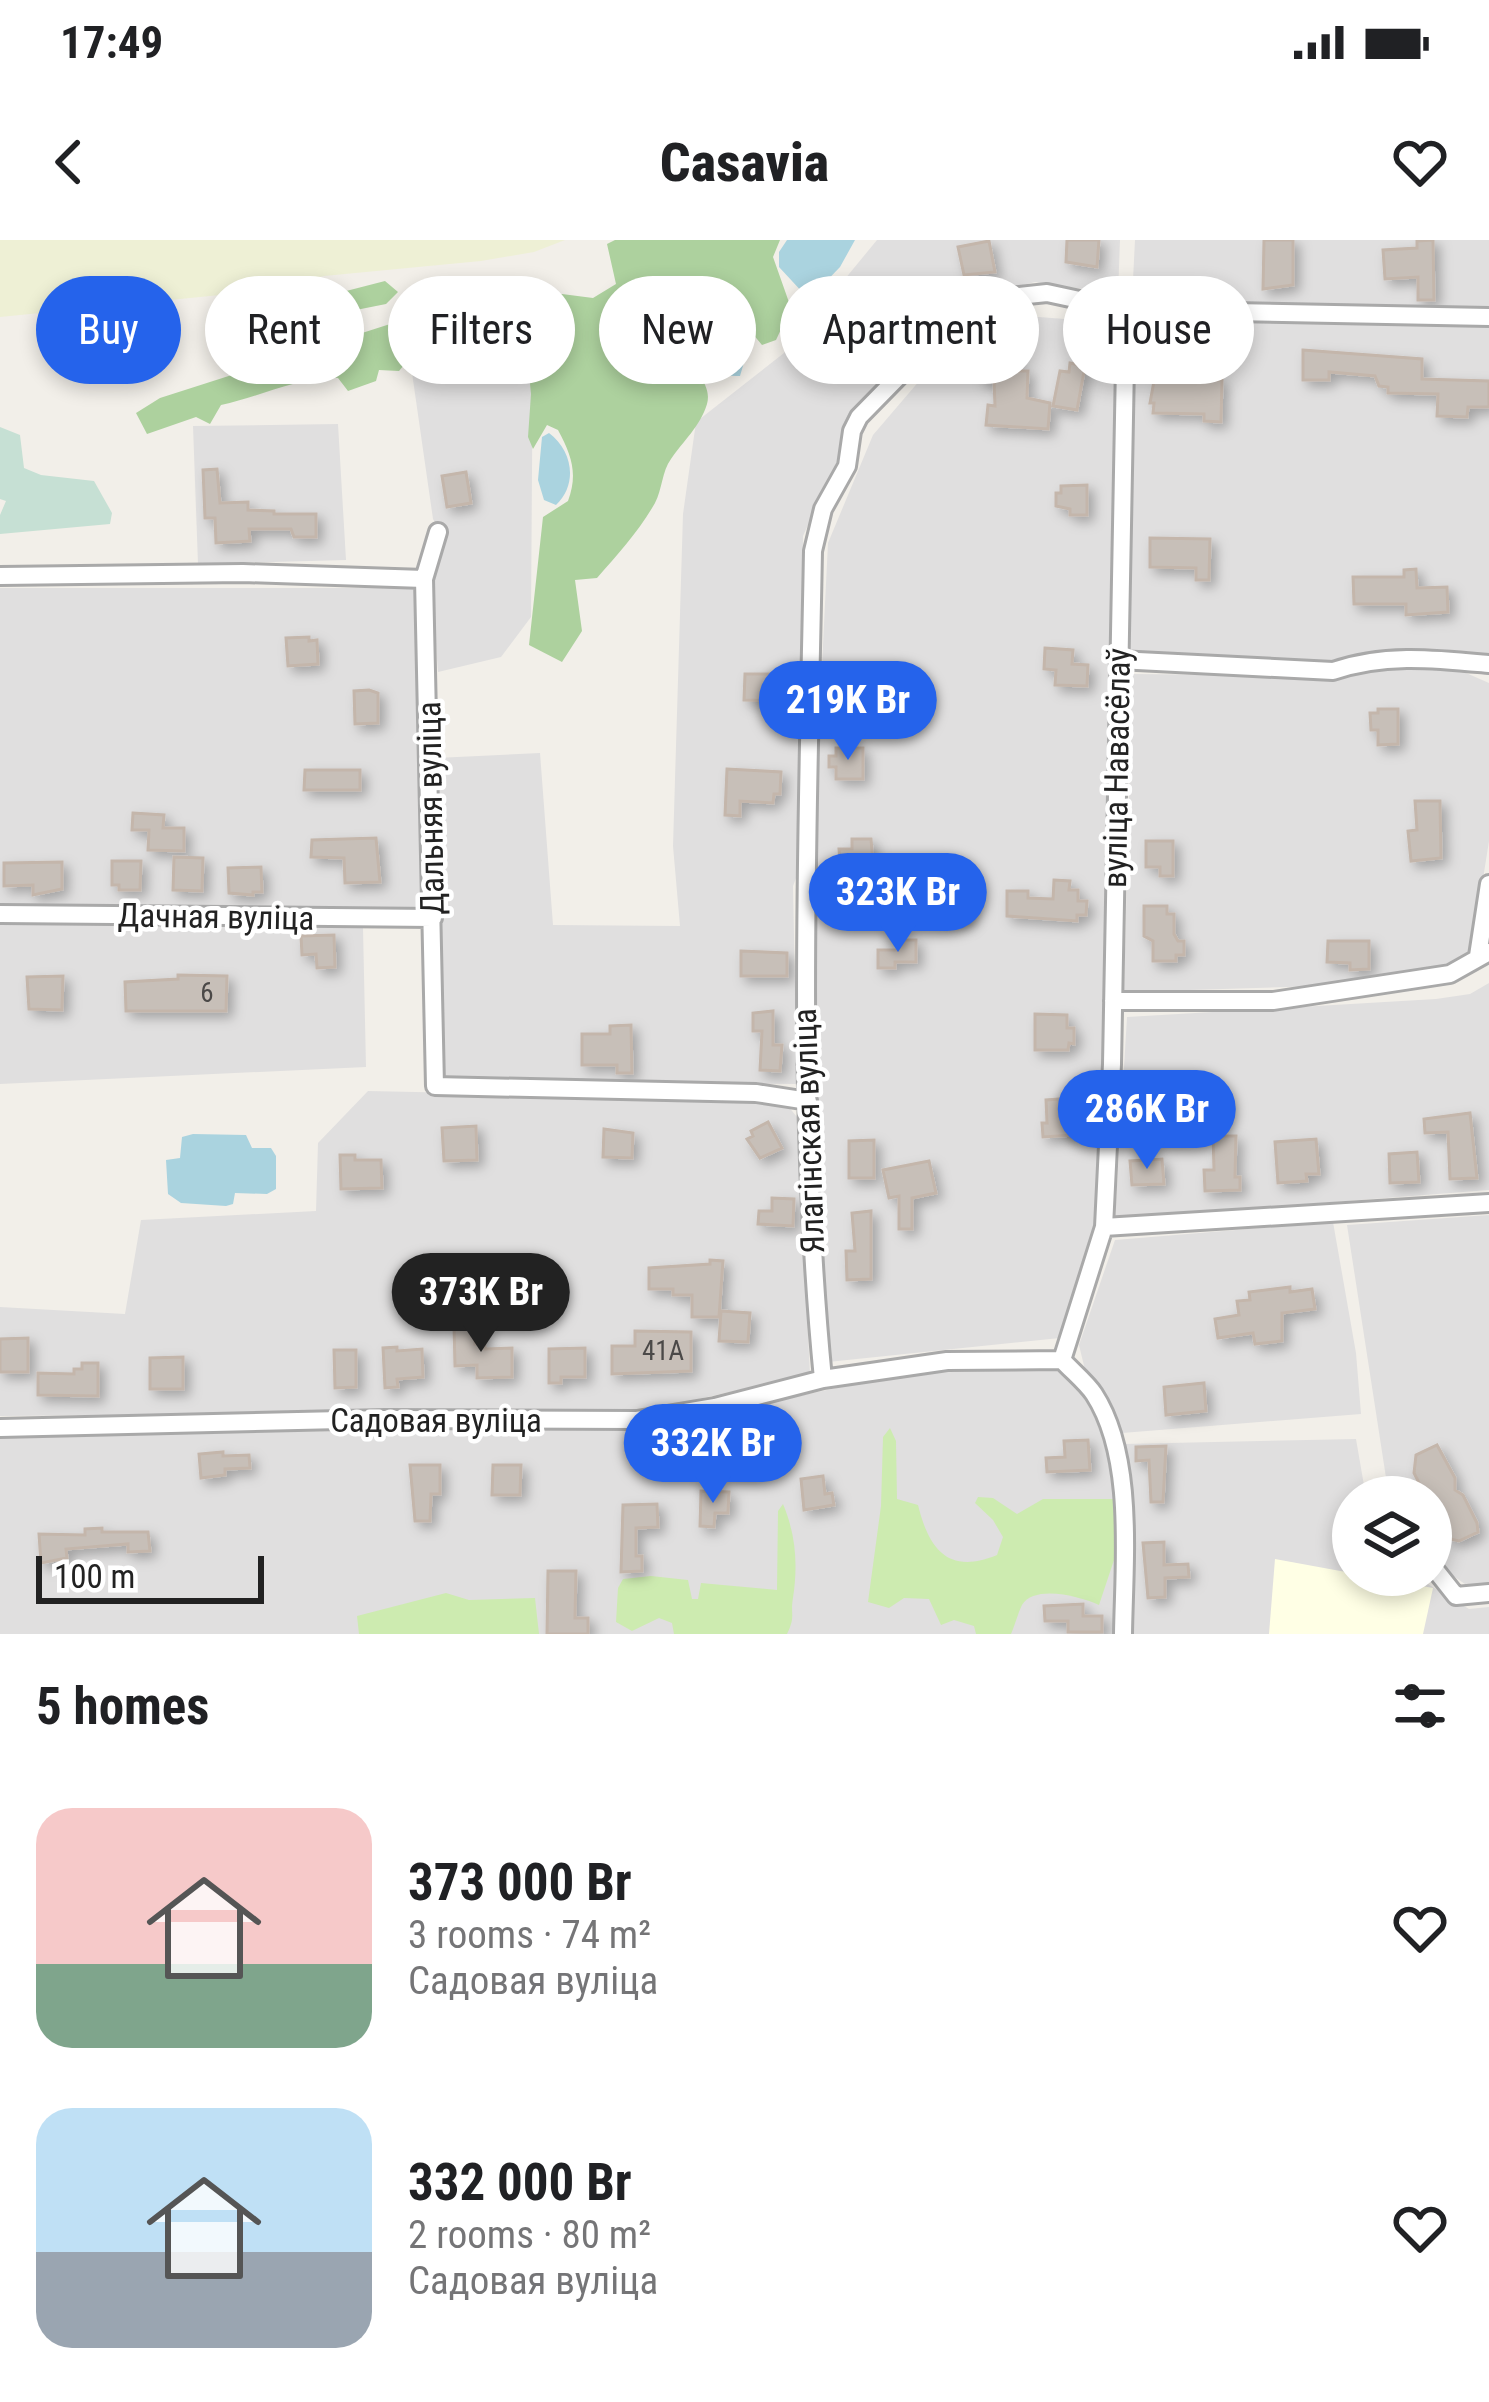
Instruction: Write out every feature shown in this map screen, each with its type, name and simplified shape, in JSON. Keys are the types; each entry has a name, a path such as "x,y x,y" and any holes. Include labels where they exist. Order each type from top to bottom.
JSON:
{"street":[{"name":"Ялагінская вуліца","path":"823,1379 814,1286 803,1000 812,551 824,508 847,466 852,431 869,404 912,359 958,316 977,305 1047,293 1063,296"},
{"name":"Ялагінская вуліца","path":"1254,312 1489,317"},
{"name":"вуліца Навасёлаў","path":"1105,1227 1124,384"},
{"name":"Дальняя вуліца","path":"438,532 424,579 435,1086 755,1093 808,1101"},
{"path":"0,576 242,573 424,579"},
{"path":"1118,660 1333,671 1356,663 1410,657 1489,664"},
{"path":"1113,1001 1274,1001 1450,974 1484,954 1489,884"},
{"name":"Дачная вуліца","path":"0,914 433,918"},
{"path":"1124,1634 1125,1511 1113,1440 1094,1394 1062,1360 1105,1227 1489,1203"},
{"name":"Садовая вуліца","path":"0,1428 386,1419 638,1420 715,1407 823,1379 947,1361 1062,1360"},
{"path":"1452,1591 1456,1596 1489,1593"}],"shaded area":[{"path":"0,240 565,240 534,252 481,261 324,276 205,276 205,296 181,299 181,276 36,276 36,313 0,317"},
{"path":"877,240 1120,240 1119,276 1063,276 1063,286 1039,283 1039,276 847,276"},
{"path":"1135,240 1489,240 1489,311 1254,304 1254,276 1133,276"},
{"path":"1039,317 1063,319 1063,384 1116,384 1098,1215 1060,1338 828,1362 810,909 828,543 873,435 917,384 1039,384"},
{"path":"1254,322 1489,325 1489,658 1335,662 1126,653 1132,384 1254,384"},
{"path":"780,356 780,384 876,384 847,418 838,460 803,536 801,865 793,886 797,1084 445,1081 436,758 540,753 553,925 680,926 673,846 683,514 696,422 744,384 756,384 756,375"},
{"path":"414,384 533,384 531,617 501,657 438,672 431,580 442,534 433,519"},
{"path":"338,424 346,560 198,564 193,426"},
{"path":"0,427 20,435 24,468 41,475 94,481 112,513 110,524 0,534 6,501 0,499"},
{"path":"0,588 417,588 423,908 0,909"},
{"path":"1457,669 1489,683 1489,841 1470,961 1424,983 1124,992 1132,674 1338,676 1365,670"},
{"path":"0,920 363,928 366,1067 0,1084"},
{"path":"1489,983 1489,1190 1115,1219 1127,1017 1436,999 1470,994"},
{"path":"368,1091 783,1100 797,1117 810,1374 645,1411 0,1416 0,1307 125,1314 141,1220 316,1211 318,1143"},
{"path":"1489,1215 1489,1584 1468,1586 1452,1575 1452,1476 1386,1476 1347,1225"},
{"path":"1333,1222 1356,1353 1361,1414 1122,1433 1086,1374 1079,1345 1115,1240"},
{"path":"1058,1368 1088,1400 1106,1436 1116,1508 1116,1634 0,1634 0,1435 656,1427 901,1374"},
{"path":"1356,1439 1362,1476 1332,1476 1332,1596 1448,1596 1469,1609 1489,1607 1489,1634 1132,1634 1132,1505 1123,1444"},
{"path":"1275,1559 1332,1569 1332,1596 1431,1596 1423,1634 1269,1634"}],"green space":[{"path":"615,240 780,240 773,257 780,277 776,340 762,345 756,338 756,276 614,276 607,244"},
{"path":"385,281 388,302 364,308 364,286"},
{"path":"599,294 599,384 705,384 708,394 704,412 668,464 655,503 635,533 597,578 575,580 582,631 562,662 529,645 543,517 568,501 572,465 558,430 547,425 533,449 528,437 530,384 575,384 575,296"},
{"path":"388,325 388,370 379,370 376,381 348,391 343,384 364,384 364,332"},
{"path":"205,384 295,384 221,405 210,424 196,417 147,434 136,413 160,398"},
{"path":"890,1428 896,1441 897,1499 918,1505 935,1546 954,1560 997,1555 1003,1537 975,1503 978,1497 993,1498 1017,1514 1043,1499 1119,1499 1122,1536 1099,1605 1070,1596 1037,1595 1022,1605 1011,1634 976,1634 974,1626 954,1620 941,1625 929,1599 904,1598 889,1608 868,1602 881,1506 883,1437"},
{"path":"783,1504 795,1562 787,1634 674,1634 672,1623 659,1618 632,1631 616,1622 623,1579 688,1580 692,1599 698,1599 701,1583 777,1590 778,1511"},
{"path":"446,1593 469,1600 535,1598 539,1634 359,1634 357,1616"}],"water":[{"path":"787,240 855,240 831,276 787,276 779,267 779,252"},
{"path":"549,433 563,449 570,468 568,487 556,505 544,500 538,480 542,437"},
{"path":"246,1135 252,1148 271,1148 276,1156 276,1189 267,1194 235,1193 233,1204 226,1206 181,1203 168,1194 166,1160 180,1158 182,1137"}],"building":[{"path":"1067,240 1099,240 1097,267 1066,262"},
{"path":"1264,240 1293,240 1293,285 1263,289"},
{"path":"1433,240 1434,300 1418,300 1418,277 1385,279 1383,250 1417,248 1417,241"},
{"path":"989,241 995,272 964,275 958,247"},
{"path":"1303,350 1422,359 1422,379 1489,381 1489,407 1468,407 1467,417 1437,416 1438,394 1388,393 1388,387 1379,386 1375,376 1329,372 1329,380 1303,380"},
{"path":"1060,371 1063,384 1082,384 1077,410 1053,406"},
{"path":"994,384 1028,384 1027,398 1050,403 1048,429 986,425 988,405 995,406"},
{"path":"1153,384 1222,384 1221,422 1204,421 1204,414 1153,413 1154,403 1150,403"},
{"path":"217,469 220,503 248,502 248,510 274,514 316,514 316,537 294,537 291,529 249,529 250,541 216,543 215,518 205,518 203,470"},
{"path":"466,472 471,503 447,507 442,476"},
{"path":"1087,485 1087,515 1070,515 1070,509 1056,506 1061,486"},
{"path":"1150,538 1210,539 1209,580 1196,580 1196,568 1150,567"},
{"path":"1416,569 1417,588 1447,587 1448,612 1406,615 1406,604 1354,604 1353,577 1404,577 1404,570"},
{"path":"309,637 309,641 317,640 318,664 288,666 286,638"},
{"path":"1045,648 1073,650 1072,664 1088,665 1087,686 1055,685 1056,670 1044,669"},
{"path":"745,674 778,674 777,701 744,700"},
{"path":"836,686 865,686 865,714 836,714"},
{"path":"354,691 378,693 378,723 355,724"},
{"path":"1398,709 1398,744 1378,745 1378,730 1371,730 1370,713"},
{"path":"836,748 863,748 863,779 836,779 829,756 836,756"},
{"path":"727,769 781,772 780,794 774,794 773,803 740,801 740,816 725,815"},
{"path":"305,770 360,770 360,790 304,790"},
{"path":"1415,801 1440,801 1441,858 1411,861 1408,831 1417,830"},
{"path":"133,813 164,815 163,828 184,828 184,851 148,850 149,830 132,830"},
{"path":"376,838 380,882 345,883 344,858 311,857 312,840"},
{"path":"852,839 871,839 874,874 852,875 852,862 840,862 839,849 852,849"},
{"path":"1146,841 1173,841 1173,876 1160,876 1160,867 1146,867"},
{"path":"174,857 203,858 202,891 173,890"},
{"path":"112,861 141,861 140,890 119,890 119,885 112,885"},
{"path":"62,862 62,889 33,895 33,885 4,886 4,863"},
{"path":"261,867 262,892 229,893 228,868"},
{"path":"1054,880 1070,881 1069,890 1078,890 1078,901 1087,901 1086,915 1077,915 1077,921 1007,916 1007,891 1053,899"},
{"path":"937,890 969,891 968,921 936,919"},
{"path":"1144,906 1167,906 1167,914 1174,914 1174,934 1184,941 1184,955 1176,955 1176,961 1153,961 1153,941 1144,936"},
{"path":"334,935 335,967 317,968 316,954 302,955 301,936"},
{"path":"898,940 916,940 916,962 878,968 878,950 898,950"},
{"path":"1328,941 1369,941 1369,969 1350,970 1350,963 1327,962"},
{"path":"741,951 787,953 787,976 741,976"},
{"path":"178,975 227,976 226,1011 126,1011 125,982 178,979"},
{"path":"63,976 62,1010 29,1009 27,977"},
{"path":"773,1011 773,1045 782,1045 780,1071 760,1070 762,1031 753,1031 753,1013"},
{"path":"1035,1014 1067,1015 1067,1028 1074,1028 1074,1044 1069,1043 1068,1050 1035,1050"},
{"path":"631,1025 632,1073 617,1073 617,1065 582,1065 582,1034 610,1034 610,1026"},
{"path":"1072,1098 1075,1135 1043,1137 1046,1100"},
{"path":"1470,1113 1477,1178 1450,1179 1448,1132 1425,1133 1424,1119"},
{"path":"1179,1115 1179,1133 1131,1136 1129,1118"},
{"path":"768,1122 782,1148 760,1158 747,1139 753,1136 751,1131"},
{"path":"476,1126 477,1160 444,1161 442,1128"},
{"path":"604,1129 633,1133 632,1158 603,1157"},
{"path":"1213,1136 1236,1136 1235,1177 1240,1177 1240,1190 1205,1191 1204,1170 1214,1170"},
{"path":"1316,1139 1319,1174 1306,1174 1307,1181 1278,1183 1275,1142"},
{"path":"874,1140 874,1178 849,1178 849,1141"},
{"path":"1417,1152 1419,1182 1390,1183 1389,1154"},
{"path":"340,1155 381,1160 382,1188 341,1189"},
{"path":"1162,1159 1164,1184 1132,1185 1130,1161"},
{"path":"929,1161 936,1193 912,1198 912,1229 899,1229 899,1196 889,1198 883,1170"},
{"path":"772,1198 794,1199 793,1226 758,1224 759,1211 772,1211"},
{"path":"871,1211 871,1279 847,1280 846,1251 855,1251 852,1213"},
{"path":"710,1260 723,1261 719,1317 692,1317 692,1295 649,1289 649,1268 710,1264"},
{"path":"1290,1287 1290,1292 1312,1289 1315,1309 1282,1313 1282,1341 1255,1344 1253,1333 1218,1338 1215,1319 1239,1315 1237,1301 1250,1300 1249,1292"},
{"path":"721,1311 750,1313 748,1342 719,1341"},
{"path":"474,1326 475,1344 485,1344 485,1349 512,1348 512,1377 477,1378 477,1365 455,1366 454,1327"},
{"path":"635,1331 691,1332 691,1371 612,1374 612,1346 635,1346"},
{"path":"28,1338 28,1372 0,1372 0,1339"},
{"path":"397,1347 397,1351 422,1349 423,1377 397,1379 398,1387 385,1388 383,1348"},
{"path":"585,1348 585,1377 561,1377 561,1383 549,1383 549,1349"},
{"path":"334,1350 356,1350 356,1387 335,1388"},
{"path":"183,1357 183,1389 150,1389 150,1358"},
{"path":"82,1363 98,1363 98,1396 38,1395 38,1373 74,1374"},
{"path":"1204,1383 1206,1411 1166,1415 1164,1387"},
{"path":"1088,1440 1090,1470 1047,1472 1046,1458 1065,1457 1064,1441"},
{"path":"728,1441 755,1442 754,1472 726,1471"},
{"path":"1437,1445 1455,1478 1455,1490 1463,1495 1477,1523 1478,1532 1452,1539 1452,1476 1416,1476 1416,1455"},
{"path":"1166,1446 1163,1502 1151,1502 1149,1460 1136,1461 1136,1447"},
{"path":"223,1452 223,1456 249,1455 250,1468 225,1469 225,1475 201,1478 199,1454"},
{"path":"410,1465 440,1465 440,1494 431,1494 430,1521 415,1521"},
{"path":"493,1465 521,1465 520,1495 492,1495"},
{"path":"823,1476 825,1494 832,1493 834,1505 804,1510 801,1479"},
{"path":"701,1491 729,1492 728,1513 715,1513 714,1527 700,1526"},
{"path":"657,1504 658,1527 636,1528 636,1556 642,1556 642,1571 621,1572 623,1505"},
{"path":"102,1528 102,1532 148,1532 150,1551 128,1552 128,1544 66,1549 67,1558 41,1563 39,1534 85,1535 85,1529"},
{"path":"1164,1542 1164,1565 1188,1564 1189,1577 1165,1578 1165,1597 1148,1598 1143,1543"},
{"path":"548,1571 576,1571 575,1618 588,1618 588,1634 547,1634"},
{"path":"1083,1604 1083,1616 1102,1616 1102,1632 1068,1632 1068,1621 1045,1621 1044,1606"}]}
